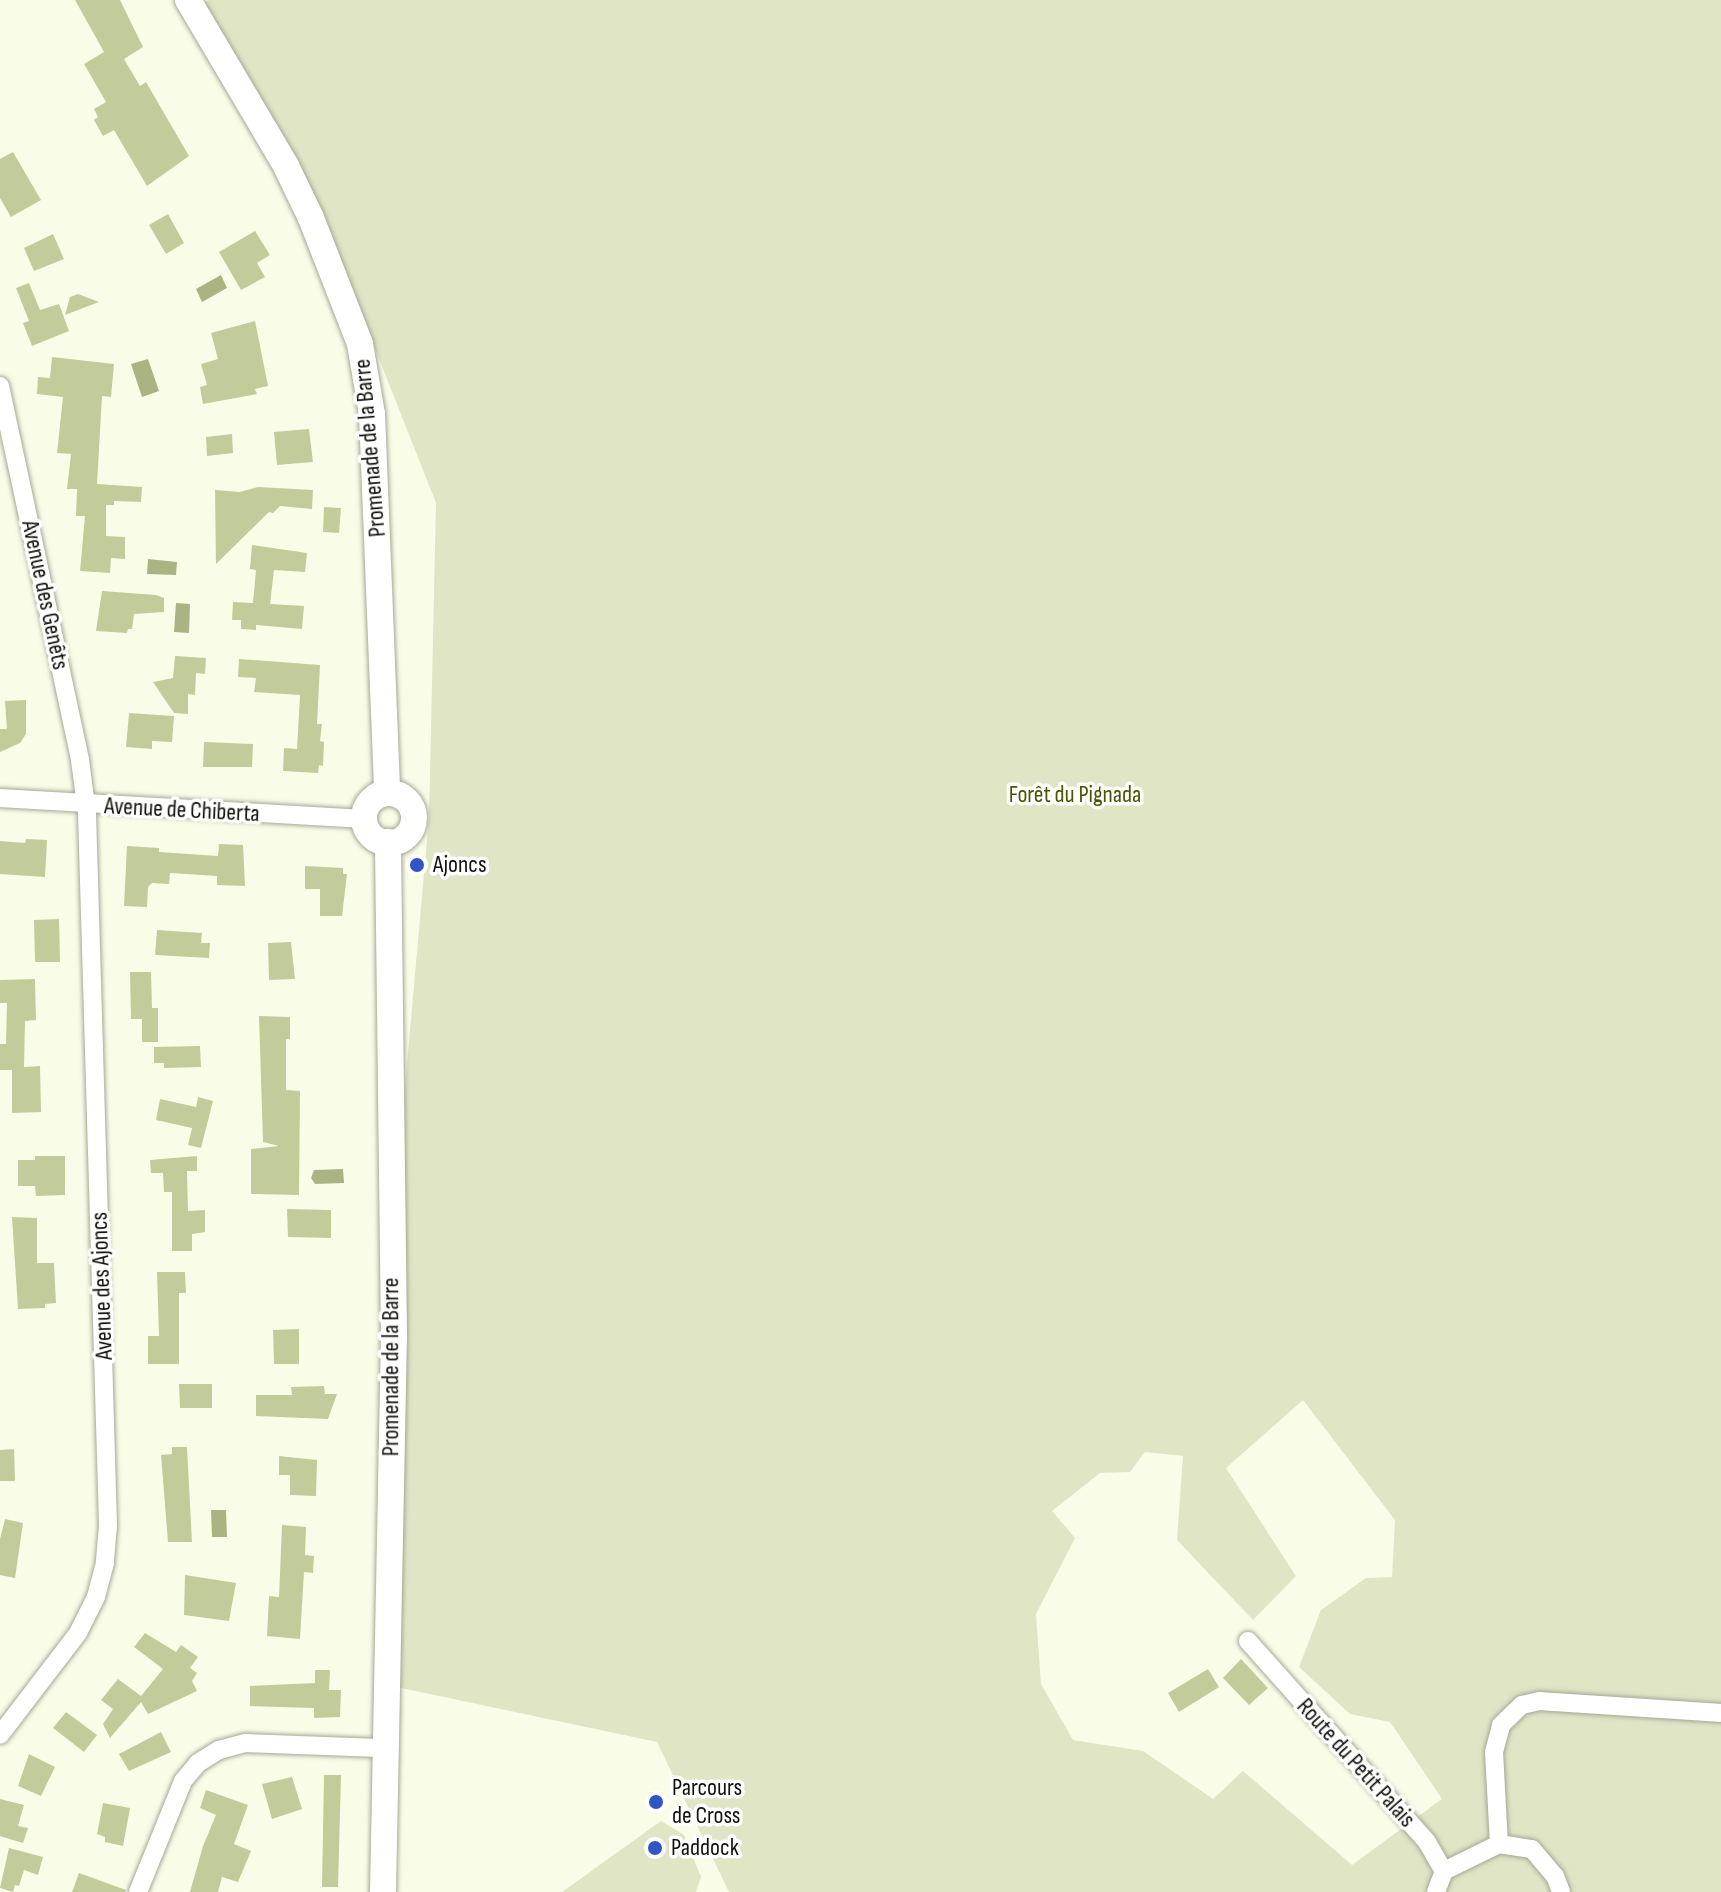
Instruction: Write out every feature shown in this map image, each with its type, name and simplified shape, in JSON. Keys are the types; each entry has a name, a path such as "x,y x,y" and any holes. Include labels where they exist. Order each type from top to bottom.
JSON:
{"main road":[{"name":"Promenade de la Barre","path":"188,0 286,166 311,218 360,344 372,414 387,793"},
{"path":"387,793 404,798 413,814 405,836 388,842 371,835 364,819 373,799 387,793"},
{"name":"Promenade de la Barre","path":"383,1892 394,1336 388,842"}],"street":[{"name":"Avenue des Genêts","path":"0,386 80,760 85,805"},
{"name":"Avenue de Chiberta","path":"0,798 364,819"},
{"name":"Avenue des Ajoncs","path":"0,1735 78,1633 96,1597 105,1563 104,1343 90,839 85,805"},
{"name":"Route du Petit Palais","path":"1248,1641 1427,1842 1444,1871"},
{"path":"1499,1844 1494,1752 1501,1725 1522,1705 1540,1701 1721,1713"},
{"path":"138,1892 183,1781 198,1763 219,1750 246,1743 384,1748"},
{"path":"1436,1892 1444,1871 1499,1844 1532,1849 1555,1876 1561,1892"}],"green space":[{"name":"Forêt du Pignada","path":"209,0 1721,0 1721,1892 729,1892 657,1742 392,1686 389,1265 429,818 436,503 314,194 205,3","holes":["1303,1400 1395,1520 1392,1577 1366,1578 1321,1610 1299,1667 1350,1714 1390,1722 1442,1799 1352,1865 1243,1771 1213,1799 1143,1751 1073,1740 1041,1684 1036,1614 1075,1538 1052,1511 1100,1473 1130,1472 1145,1452 1183,1456 1177,1540 1253,1620 1296,1576 1226,1468"]},
{"name":"Paddock","path":"661,1821 684,1835 701,1877 696,1892 562,1892"}],"shaded area":[{"path":"221,275 227,288 202,302 196,289"},
{"path":"148,359 159,391 142,397 131,364"},
{"path":"148,559 177,562 176,575 147,574"},
{"path":"176,603 190,604 189,633 174,632"},
{"path":"343,1169 344,1183 315,1184 311,1178 314,1170"},
{"path":"211,1510 226,1510 227,1537 212,1537"}],"building":[{"path":"75,0 120,0 143,47 124,59 140,86 146,82 189,156 147,186 114,130 103,136 94,120 98,117 94,109 106,102 84,64 104,52"},
{"path":"13,152 41,200 11,217 0,198 0,159"},
{"path":"168,214 184,243 166,254 149,225"},
{"path":"255,231 270,255 257,263 265,277 241,290 219,252"},
{"path":"53,234 64,259 34,271 24,248"},
{"path":"29,283 40,310 59,304 69,331 32,346 23,323 29,321 16,288"},
{"path":"78,294 99,302 65,315 70,297"},
{"path":"255,321 268,386 255,389 257,394 203,404 200,387 207,385 201,364 218,359 211,333"},
{"path":"52,357 114,364 111,397 102,396 97,484 142,487 141,502 114,501 114,505 106,505 106,536 125,537 125,559 111,558 110,573 80,571 85,516 76,516 77,489 67,489 71,454 57,453 63,397 37,394 38,377 50,378"},
{"path":"309,429 313,462 277,465 274,432"},
{"path":"232,434 233,453 207,456 206,437"},
{"path":"258,487 313,490 312,509 280,506 273,513 269,512 216,564 215,490 240,492"},
{"path":"324,507 341,508 339,533 323,532"},
{"path":"252,545 307,553 305,572 274,570 270,604 304,606 302,629 256,625 256,630 241,629 241,620 232,620 233,602 253,603 256,570 250,569"},
{"path":"102,591 156,595 164,598 164,612 134,614 132,629 128,629 127,633 96,631"},
{"path":"175,656 206,658 205,674 196,673 195,695 188,694 188,714 174,713 153,682 173,678"},
{"path":"239,659 320,665 317,724 322,724 320,741 324,742 323,766 319,765 318,773 283,771 284,748 297,749 300,695 254,692 256,678 238,677"},
{"path":"26,700 26,734 20,743 0,752 0,729 7,729 5,701"},
{"path":"129,713 174,716 172,742 152,741 152,749 126,747"},
{"path":"204,742 253,744 252,767 203,767"},
{"path":"26,839 47,840 45,877 0,874 0,841 25,843"},
{"path":"219,844 243,845 245,886 217,885 217,876 170,873 169,884 152,883 148,887 147,907 124,906 127,846 159,848 159,852 218,856"},
{"path":"305,866 343,868 343,874 347,874 342,916 320,916 320,889 305,889"},
{"path":"59,919 60,962 35,962 34,920"},
{"path":"157,930 202,933 201,943 210,943 209,958 155,955"},
{"path":"291,942 295,979 269,980 268,943"},
{"path":"130,972 151,972 152,1008 158,1008 158,1042 142,1042 142,1019 131,1019"},
{"path":"35,979 36,1020 25,1021 24,1067 40,1066 41,1112 12,1113 12,1070 0,1070 0,1044 6,1044 7,1003 0,1003 0,980"},
{"path":"259,1016 290,1017 290,1039 286,1039 286,1090 300,1091 299,1195 251,1194 251,1149 279,1146 263,1142"},
{"path":"200,1046 201,1067 164,1068 164,1063 154,1063 154,1047"},
{"path":"198,1097 213,1101 201,1148 188,1145 192,1128 156,1120 160,1099 196,1107"},
{"path":"35,1156 65,1156 65,1195 36,1196 35,1186 18,1186 18,1160 35,1160"},
{"path":"197,1156 197,1171 187,1171 188,1211 205,1210 205,1232 192,1234 192,1251 172,1251 172,1192 164,1192 163,1173 151,1173 150,1160"},
{"path":"287,1209 331,1210 331,1238 288,1237"},
{"path":"12,1217 37,1218 37,1263 54,1263 56,1303 45,1304 45,1308 18,1309"},
{"path":"157,1272 185,1272 186,1293 179,1293 179,1364 148,1364 148,1336 159,1336"},
{"path":"299,1329 299,1364 274,1364 273,1330"},
{"path":"179,1384 212,1384 212,1408 180,1408"},
{"path":"324,1386 325,1394 337,1394 328,1419 256,1416 256,1395 292,1395 291,1387"},
{"path":"172,1447 187,1447 192,1542 168,1542 161,1455 172,1454"},
{"path":"14,1449 15,1481 0,1481 0,1450"},
{"path":"279,1456 317,1460 316,1496 290,1495 290,1475 279,1475"},
{"path":"5,1519 23,1523 15,1578 0,1575 0,1539"},
{"path":"282,1525 306,1527 305,1555 314,1556 313,1573 304,1572 300,1639 267,1636 269,1596 279,1597"},
{"path":"185,1575 236,1583 229,1621 184,1615"},
{"path":"145,1633 176,1652 181,1645 198,1657 190,1668 197,1673 192,1681 197,1691 148,1714 141,1702 110,1738 103,1724 113,1709 101,1700 118,1679 141,1696 163,1669 134,1647"},
{"path":"1241,1659 1268,1688 1249,1705 1223,1678"},
{"path":"1208,1669 1219,1687 1179,1712 1168,1693"},
{"path":"315,1670 330,1670 329,1690 341,1690 340,1717 314,1718 314,1708 250,1706 250,1686 315,1683"},
{"path":"66,1712 97,1735 84,1752 53,1728"},
{"path":"161,1732 171,1752 129,1771 119,1754"},
{"path":"29,1754 55,1767 41,1796 18,1786"},
{"path":"324,1775 341,1775 338,1887 322,1887"},
{"path":"292,1777 302,1809 272,1819 262,1784"},
{"path":"206,1790 248,1805 234,1844 251,1851 238,1882 222,1877 218,1892 190,1892 216,1815 200,1808"},
{"path":"0,1799 24,1805 18,1826 28,1828 23,1843 0,1836"},
{"path":"103,1803 130,1808 123,1846 105,1842 105,1837 97,1834"},
{"path":"9,1848 43,1857 38,1875 24,1870 19,1886 15,1885 13,1892 0,1888"},
{"path":"79,1873 126,1890 72,1892"}],"place":[{"name":"Ajoncs","path":"417,865"},
{"name":"Parcours de Cross","path":"656,1802"},
{"name":"Paddock","path":"655,1848"}]}
